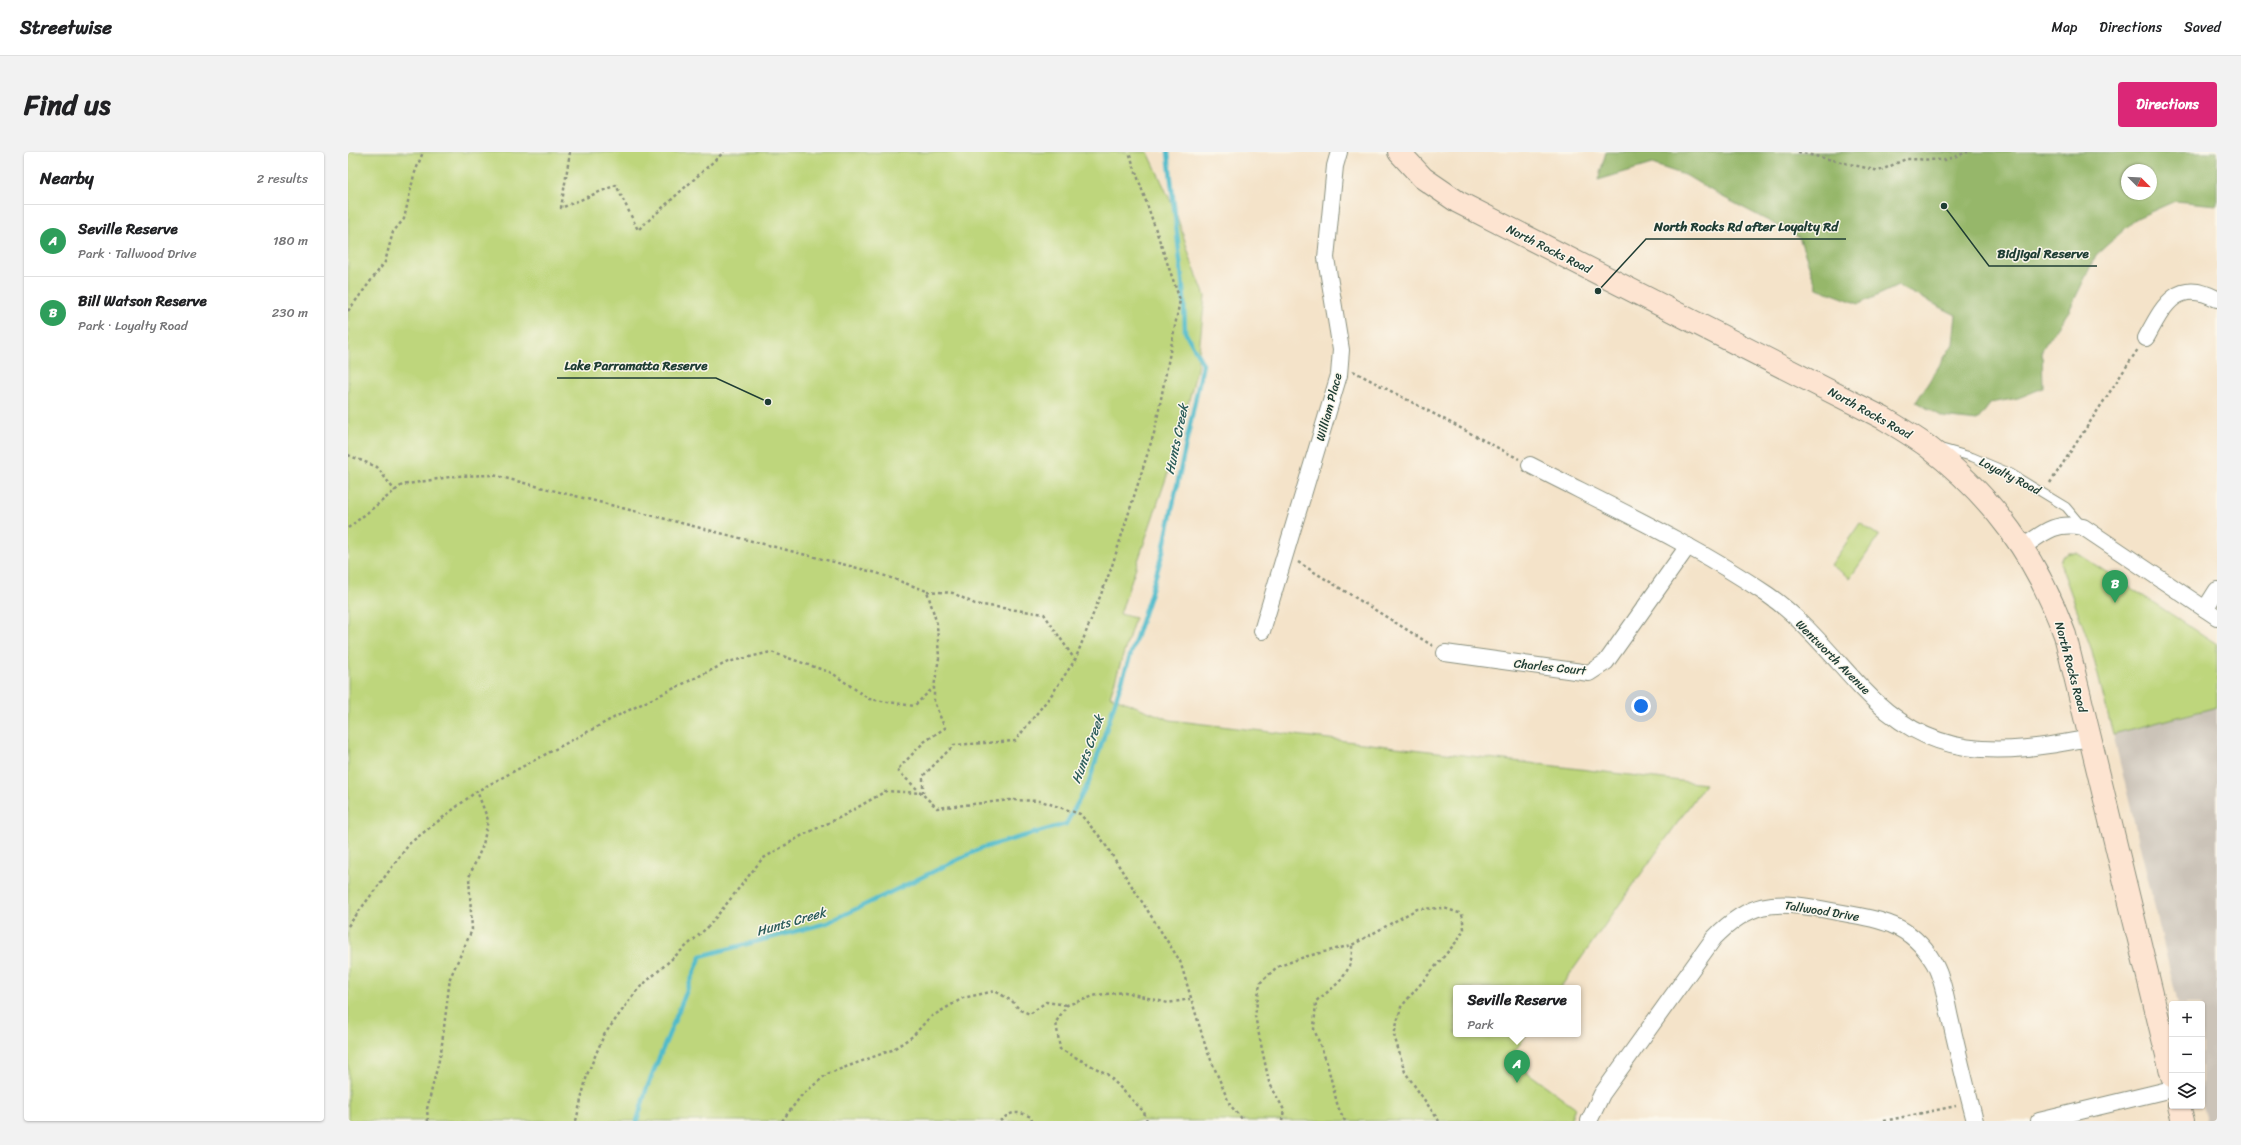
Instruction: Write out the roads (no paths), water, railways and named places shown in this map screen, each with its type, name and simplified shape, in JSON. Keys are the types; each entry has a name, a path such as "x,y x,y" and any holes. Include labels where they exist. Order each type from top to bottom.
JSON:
{"main road":[{"name":"North Rocks Road","path":"1399,152 1423,178 1458,202 1883,418 1926,445 1982,495 2023,547 2051,598 2065,635 2077,678 2090,738 2171,1073"},
{"path":"2180,1109 2183,1121"}],"street":[{"name":"William Place","path":"1262,631 1326,422 1340,364 1341,350 1326,258 1335,166 1339,152"},
{"path":"2146,338 2165,304 2172,298 2193,292 2217,299"},
{"name":"Wentworth Avenue","path":"1530,465 1688,546 1769,596 1818,639 1863,688 1899,720 1918,731 1944,743 1977,750 2011,751 2090,738"},
{"name":"Loyalty Road","path":"2023,547 2045,531 2058,526 2071,525 2083,527 2211,613"},
{"name":"Charles Court","path":"1445,653 1589,674 1606,662 1688,546"},
{"path":"2211,613 2217,590"},
{"name":"Tallwood Drive","path":"1589,1121 1602,1094 1714,938 1726,926 1750,910 1762,906 1778,904 1800,905 1884,922 1907,933 1923,947 1935,964 1943,987 1975,1121"},
{"path":"2039,1121 2169,1090"}],"lane":[{"name":"Loyalty Road","path":"1926,445 1948,448 2010,473 2066,507 2083,527"}],"waterway":[{"name":"Hunts Creek","path":"637,1121 646,1090 701,956 827,923 982,848 1066,824 1089,782 1150,595 1163,551 1203,364 1185,332 1184,297 1168,152"}],"place":[{"name":"Bidjigal Reserve","path":"1944,206"},
{"name":"North Rocks Rd after Loyalty Rd","path":"1598,291"},
{"name":"Lake Parramatta Reserve","path":"768,402"},
{"name":"Bill Watson Reserve","path":"2115,603"},
{"name":"Seville Reserve","path":"1517,1083"}]}
